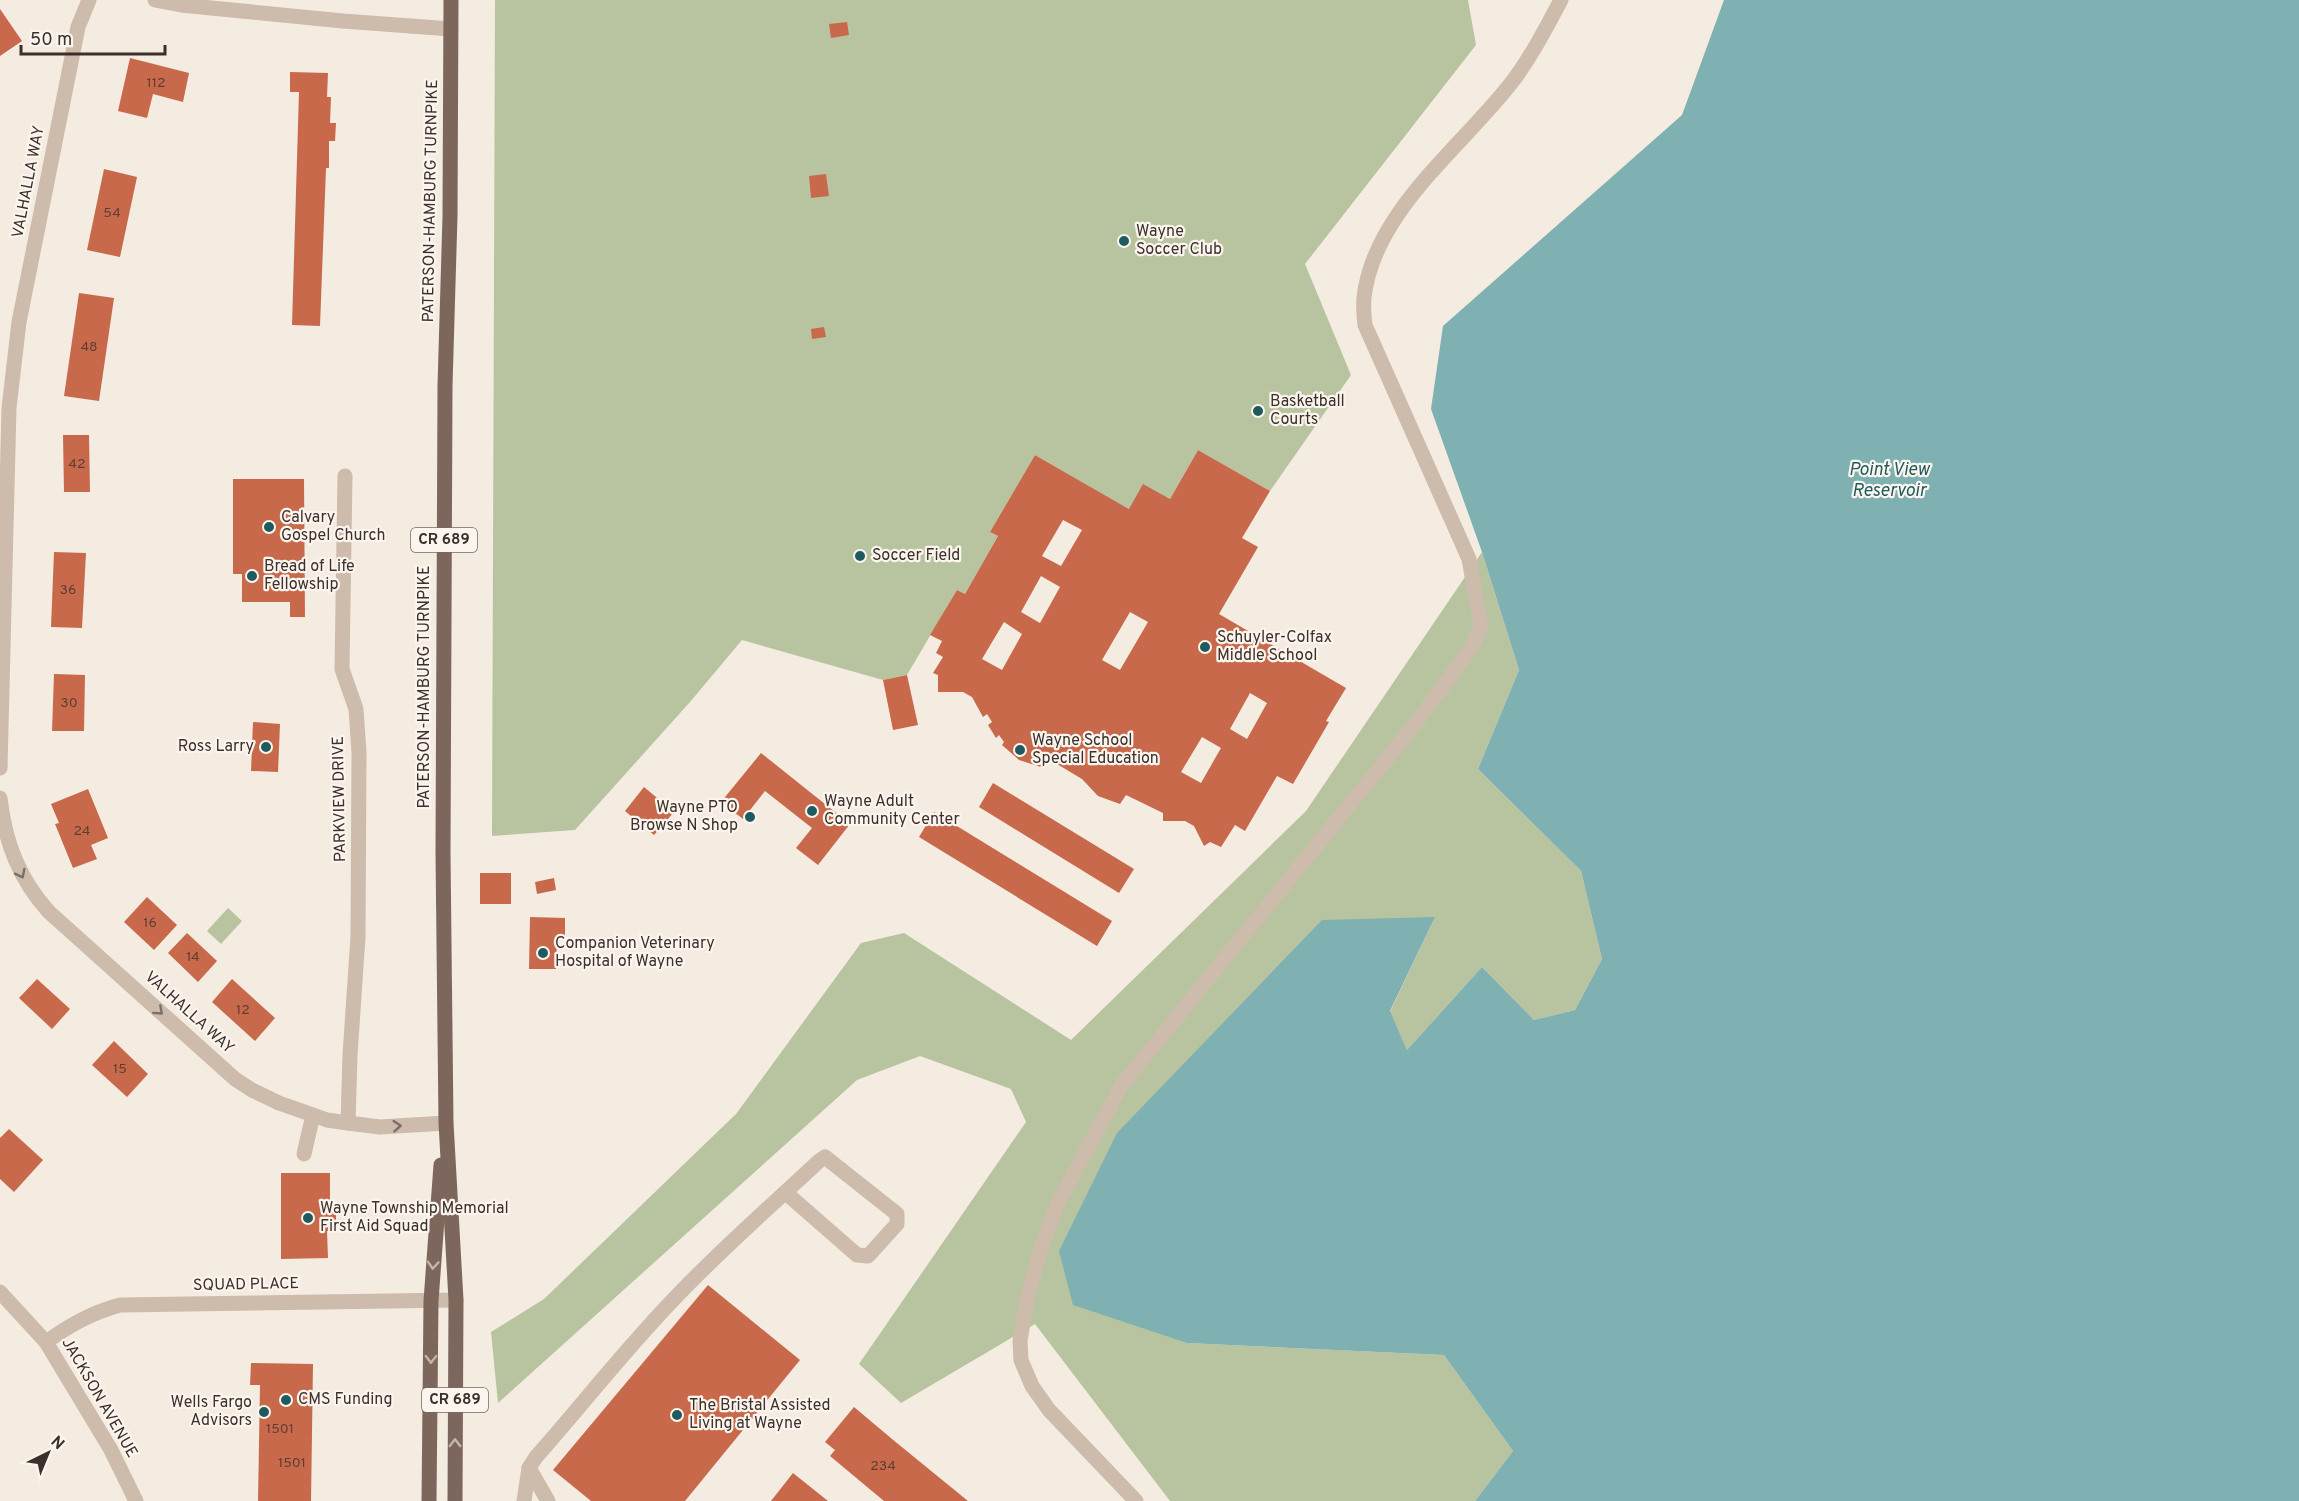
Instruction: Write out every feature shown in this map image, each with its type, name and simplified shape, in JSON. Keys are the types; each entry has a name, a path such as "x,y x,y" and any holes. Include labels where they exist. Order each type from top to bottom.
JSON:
{"main road":[{"name":"PATERSON-HAMBURG TURNPIKE","path":"451,0 450,216 445,398 443,864 446,1123 456,1300 455,1501"},
{"name":"PATERSON-HAMBURG TURNPIKE","path":"429,1501 431,1301 446,1123"}],"street":[{"name":"VALHALLA WAY","path":"0,768 9,408 12,373 19,322 78,27 89,0"},
{"path":"155,0 181,5 332,20 451,29"},
{"path":"1136,1501 1049,1410 1032,1386 1021,1360 1020,1341 1026,1304 1039,1254 1056,1205 1121,1086 1412,728 1470,650 1480,627 1469,559 1365,325 1364,298 1372,263 1388,232 1419,185 1514,81 1561,0"},
{"name":"PARKVIEW DRIVE","path":"345,476 342,669 356,709 359,753 358,937 348,1123"},
{"name":"VALHALLA WAY","path":"0,798 3,824 12,854 25,881 49,912 236,1079 279,1103 313,1115 348,1123 380,1127 446,1123"},
{"path":"304,1154 313,1115"},
{"path":"524,1501 529,1468 588,1395 674,1299 786,1193 825,1157 897,1214 897,1224 868,1256 857,1255 786,1193"},
{"name":"JACKSON AVENUE","path":"0,1292 46,1342 111,1450 136,1501"},
{"name":"SQUAD PLACE","path":"46,1342 72,1323 96,1312 120,1305 456,1300"},
{"path":"529,1468 548,1501"}],"green space":[{"path":"495,0 1468,0 1476,45 1305,264 1351,375 1270,491 1198,450 1170,499 1129,509 1035,455 990,532 998,536 965,594 957,590 907,675 883,680 742,640 690,702 575,830 492,836"},
{"path":"1482,552 1519,670 1478,769 1581,871 1602,959 1575,1010 1534,1020 1482,967 1407,1050 1390,1012 1435,917 1187,1343 1444,1355 1513,1451 1475,1501 1170,1501 1035,1324 901,1403 859,1364 1026,1122 1011,1089 920,1056 857,1080 498,1403 491,1332 544,1299 736,1114 861,943 904,933 1071,1040 1306,811"},
{"path":"228,908 242,921 221,944 207,931"}],"water":[{"name":"Point View Reservoir","path":"1724,0 2299,0 2299,1501 1475,1501 1513,1451 1444,1355 1187,1343 1073,1305 1059,1251 1117,1133 1322,920 1435,917 1390,1011 1407,1050 1482,967 1534,1020 1575,1010 1602,959 1581,871 1478,769 1519,670 1482,552 1431,409 1443,326 1682,115"}],"building":[{"path":"0,9 22,41 0,56"},
{"path":"847,22 849,35 831,38 829,24"},
{"path":"130,58 189,73 183,102 153,94 147,118 118,111"},
{"path":"290,72 328,73 327,97 331,97 330,123 336,123 335,141 329,141 329,168 326,168 320,326 292,325 299,92 290,92"},
{"path":"104,169 137,177 120,257 87,250"},
{"path":"826,174 829,196 811,198 809,176"},
{"path":"79,293 114,298 99,401 64,396"},
{"path":"824,327 826,337 812,339 811,329"},
{"path":"63,435 89,435 90,492 64,492"},
{"name":"Schuyler-Colfax Middle School","path":"1198,450 1270,491 1242,538 1258,547 1219,614 1346,688 1293,784 1277,776 1245,831 1235,825 1221,847 1210,842 1204,846 1194,826 1185,821 1163,821 1163,813 1126,795 1120,804 1098,796 1082,779 1047,758 1041,767 1019,760 1002,745 1004,742 999,735 996,738 988,725 992,722 987,714 983,717 972,697 963,692 938,692 938,675 933,673 943,657 936,653 942,641 930,635 957,590 965,594 998,536 990,532 1035,455 1129,509 1143,484 1170,499","holes":["1063,520 1082,530 1061,566 1042,556","1041,576 1060,587 1040,623 1021,612","1130,612 1148,622 1120,670 1102,660","1004,622 1022,634 1002,670 982,659","1250,693 1267,703 1247,739 1230,729","1202,737 1221,748 1201,783 1181,772"]},
{"name":"Calvary Gospel Church","path":"233,479 304,479 305,617 290,617 290,602 242,602 242,574 233,574"},
{"path":"54,552 86,553 82,628 51,627"},
{"path":"54,674 85,675 84,731 52,731"},
{"path":"907,675 918,725 893,730 883,680"},
{"name":"Ross Larry","path":"253,722 280,724 278,772 251,771"},
{"name":"Wayne Adult Community Center","path":"761,753 850,824 818,865 796,848 812,828 765,791 743,819 721,802"},
{"path":"993,783 1134,869 1119,893 979,807"},
{"path":"644,787 674,812 654,835 625,811"},
{"path":"88,789 108,838 91,845 97,859 73,868 55,824 59,823 51,804"},
{"path":"934,812 1112,921 1097,946 919,837"},
{"path":"480,873 511,873 511,904 480,904"},
{"path":"554,878 556,890 537,894 535,882"},
{"path":"147,897 177,925 154,950 124,922"},
{"name":"Companion Veterinary Hospital of Wayne","path":"530,917 565,918 565,938 557,938 556,969 529,969"},
{"path":"187,933 217,961 198,982 168,953"},
{"path":"37,979 70,1009 52,1029 19,998"},
{"path":"232,979 275,1018 255,1041 212,1002"},
{"path":"114,1041 148,1074 127,1097 92,1065"},
{"path":"9,1129 43,1160 14,1192 0,1179 0,1138"},
{"name":"Wayne Township Memorial First Aid Squad","path":"281,1173 330,1173 330,1205 336,1205 336,1231 327,1231 328,1258 281,1259"},
{"name":"The Bristal Assisted Living at Wayne","path":"708,1285 800,1360 685,1501 591,1501 553,1470"},
{"path":"251,1363 313,1364 311,1501 258,1501 260,1385 250,1385"},
{"path":"854,1407 968,1501 884,1501 830,1456 835,1450 825,1442"},
{"path":"793,1473 828,1501 771,1501"}],"place":[{"name":"Wayne Soccer Club","path":"1124,241"},
{"name":"Basketball Courts","path":"1258,411"},
{"name":"Calvary Gospel Church","path":"269,527"},
{"name":"Soccer Field","path":"860,556"},
{"name":"Bread of Life Fellowship","path":"252,576"},
{"name":"Schuyler-Colfax Middle School","path":"1205,647"},
{"name":"Ross Larry","path":"266,747"},
{"name":"Wayne School Special Education","path":"1020,750"},
{"name":"Wayne Adult Community Center","path":"812,811"},
{"name":"Wayne PTO Browse N Shop","path":"750,817"},
{"name":"Companion Veterinary Hospital of Wayne","path":"543,953"},
{"name":"Wayne Township Memorial First Aid Squad","path":"308,1218"},
{"name":"CMS Funding","path":"286,1400"},
{"name":"Wells Fargo Advisors","path":"264,1412"},
{"name":"The Bristal Assisted Living at Wayne","path":"677,1415"}]}
